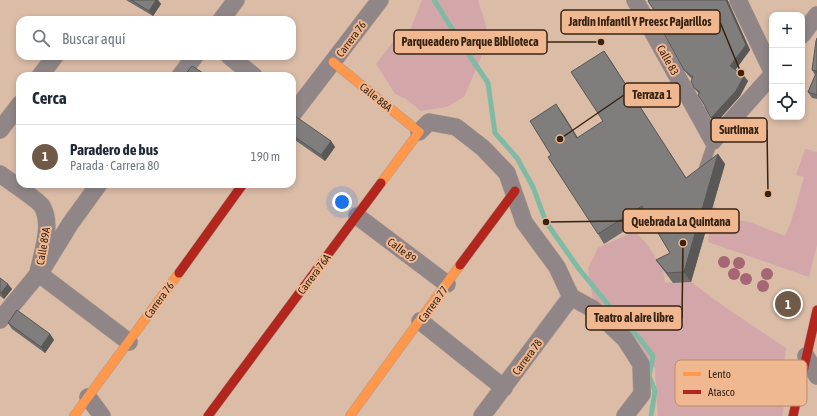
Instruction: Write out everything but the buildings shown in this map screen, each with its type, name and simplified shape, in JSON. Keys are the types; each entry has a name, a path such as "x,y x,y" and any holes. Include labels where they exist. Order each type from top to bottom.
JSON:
{"street":[{"path":"224,16 236,0"},
{"name":"Carrera 76","path":"296,106 333,62 380,0"},
{"name":"Calle 83","path":"635,0 713,141"},
{"path":"738,0 769,65"},
{"path":"805,31 817,15"},
{"path":"43,72 52,60"},
{"path":"183,72 192,60"},
{"path":"234,60 249,72"},
{"name":"Calle 88A","path":"333,62 419,132"},
{"path":"713,141 769,78"},
{"path":"0,130 16,109"},
{"path":"419,132 429,122 456,127 483,148 508,173 524,222 557,267 571,298 593,309 625,339 641,364 642,394 625,416"},
{"name":"Carrera 76A","path":"208,416 419,132"},
{"name":"Calle 89A","path":"0,174 16,186"},
{"name":"Calle 89A","path":"19,188 42,205 47,222 38,273 129,342"},
{"path":"0,320 43,268 70,224 96,188"},
{"name":"Carrera 76","path":"74,416 240,188"},
{"name":"Carrera 77","path":"350,416 515,191"},
{"name":"Calle 89","path":"356,216 447,284"},
{"name":"Carrera 78","path":"482,416 571,298"},
{"path":"805,360 817,310"},
{"path":"420,321 504,388"},
{"path":"806,356 817,376"},
{"path":"88,397 102,416"},
{"path":"793,416 795,406"}],"lane":[{"path":"702,170 713,141"}],"shaded area":[{"path":"422,0 478,0 488,33 480,60 464,97 447,107 421,111 406,99 395,94 376,64 392,43 411,28"},
{"path":"805,149 817,152 817,245 809,277 708,242 713,205 730,218 752,223 785,236 804,177 796,175"},
{"path":"635,231 646,243 663,269 665,283 691,282 786,348 785,360 675,360 675,406 783,406 782,416 658,416 655,368 628,330 593,300 588,268 598,248"}],"waterway":[{"path":"434,0 488,83 495,133 517,158 533,187 546,222 579,269 653,356 649,376 655,391 651,416"}],"traffic: slow":[{"path":"333,62 419,132 381,183"},
{"path":"350,416 460,265"},
{"path":"74,416 179,273"}],"traffic: jam":[{"path":"208,416 381,183"},
{"path":"179,273 240,188"},
{"path":"460,265 515,191"},
{"path":"806,360 817,310"},
{"path":"793,416 795,406"}],"place":[{"name":"Parqueadero Parque Biblioteca","path":"601,42"},
{"name":"Jardin Infantil Y Preesc Pajarillos","path":"741,73"},
{"name":"Terraza 1","path":"560,139"},
{"name":"Surtimax","path":"768,194"},
{"name":"Quebrada La Quintana","path":"546,222"},
{"name":"Teatro al aire libre","path":"683,243"},
{"name":"Paradero de bus","path":"788,304"}]}
